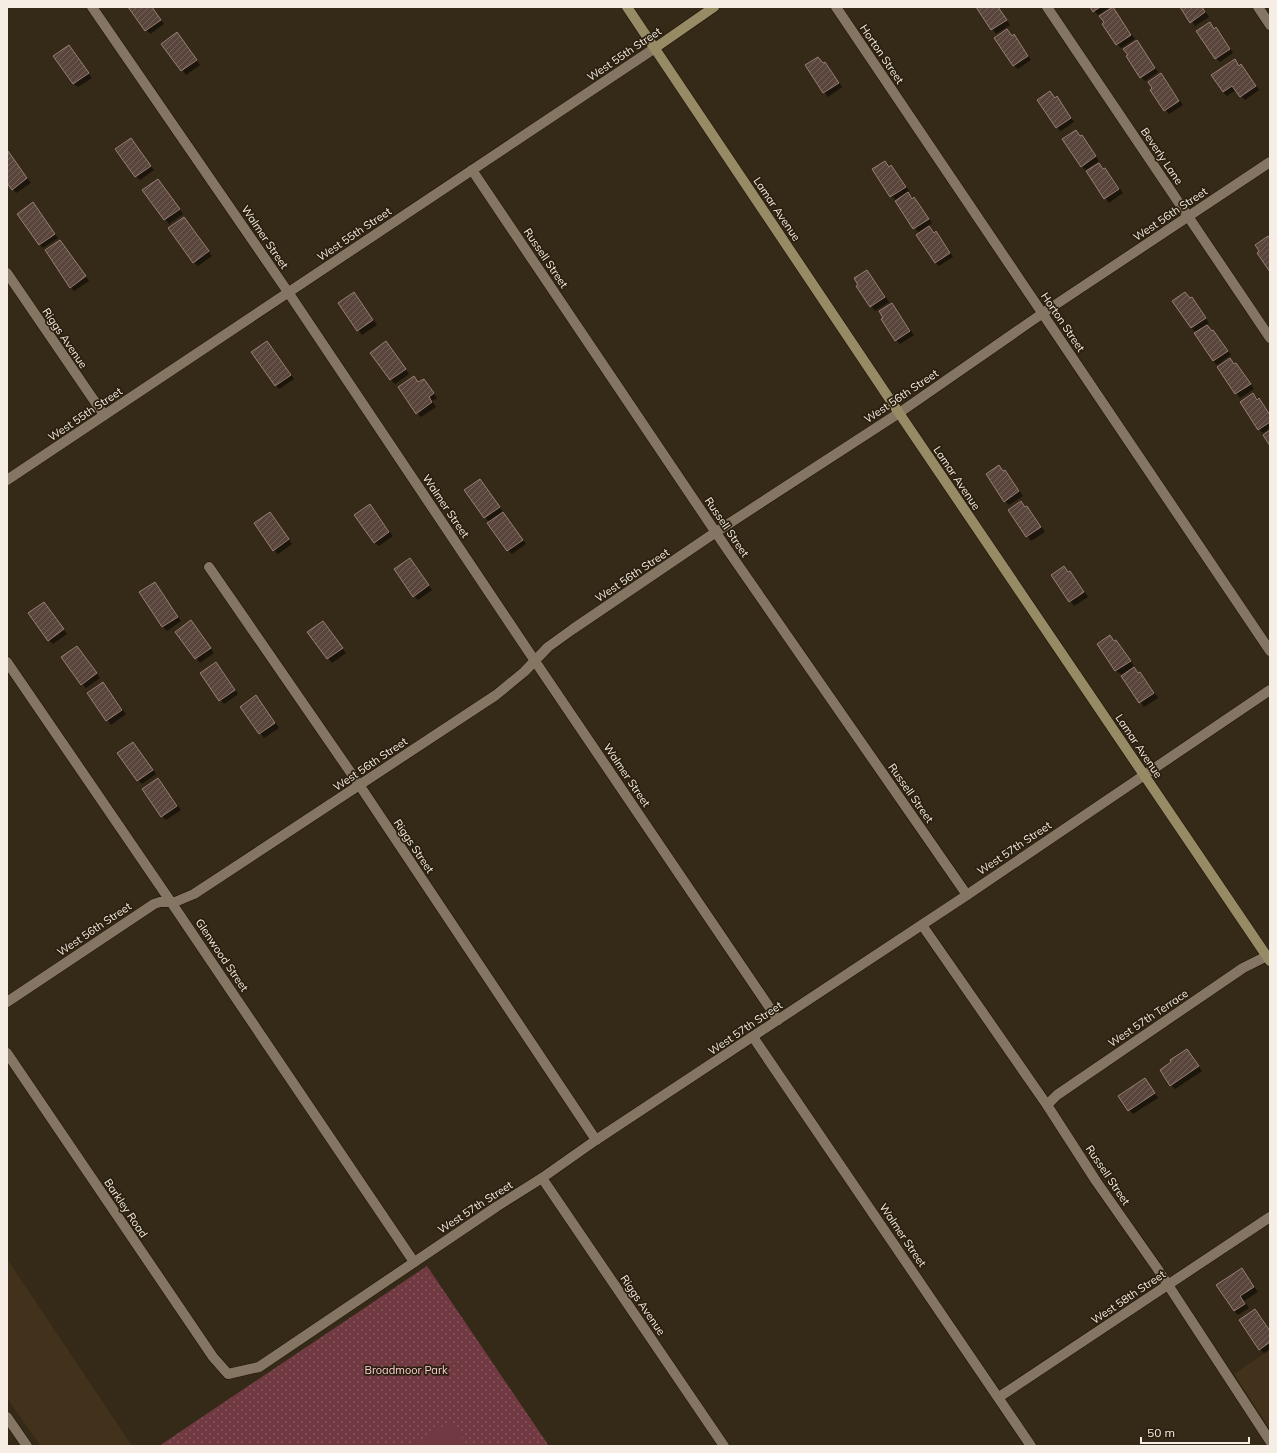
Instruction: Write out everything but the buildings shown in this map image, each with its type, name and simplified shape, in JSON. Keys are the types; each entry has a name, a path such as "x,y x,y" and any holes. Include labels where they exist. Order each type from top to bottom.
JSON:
{"street":[{"name":"Walmer Street","path":"92,7 288,292 778,1020"},
{"name":"Lamar Avenue","path":"627,7 1268,959"},
{"name":"West 55th Street","path":"7,480 655,48 714,7"},
{"name":"Horton Street","path":"836,7 1270,651"},
{"name":"Beverly Lane","path":"1047,7 1270,338"},
{"path":"1258,7 1270,26"},
{"name":"West 56th Street","path":"7,1002 154,904 160,902 180,901 194,894 360,786 501,691 553,643 716,532 899,413 1043,313 1270,162"},
{"name":"Russell Street","path":"472,170 716,532 967,895"},
{"name":"Riggs Avenue","path":"7,274 104,415"},
{"name":"Riggs Street","path":"209,567 360,786 596,1140"},
{"name":"Glenwood Street","path":"7,662 414,1262"},
{"name":"West 57th Street","path":"228,1374 259,1367 414,1262 542,1178 596,1140 967,895 1270,690"},
{"name":"Russell Street","path":"922,925 1047,1105 1096,1181 1168,1285 1270,1441"},
{"name":"West 57th Terrace","path":"1047,1105 1057,1095 1243,968 1268,959"},
{"name":"Walmer Street","path":"754,1037 1031,1446"},
{"name":"Barkley Road","path":"7,1053 213,1357 228,1374"},
{"name":"Riggs Avenue","path":"542,1178 724,1446"},
{"name":"West 58th Street","path":"999,1397 1270,1217"},
{"path":"7,1417 27,1446"}],"shaded area":[{"path":"7,1259 132,1446 41,1446 7,1398"},
{"path":"1270,1350 1270,1429 1234,1374"}],"green space":[{"name":"Broadmoor Park","path":"427,1266 549,1446 159,1446"},
{"path":"452,1421 467,1446 410,1446"}]}
